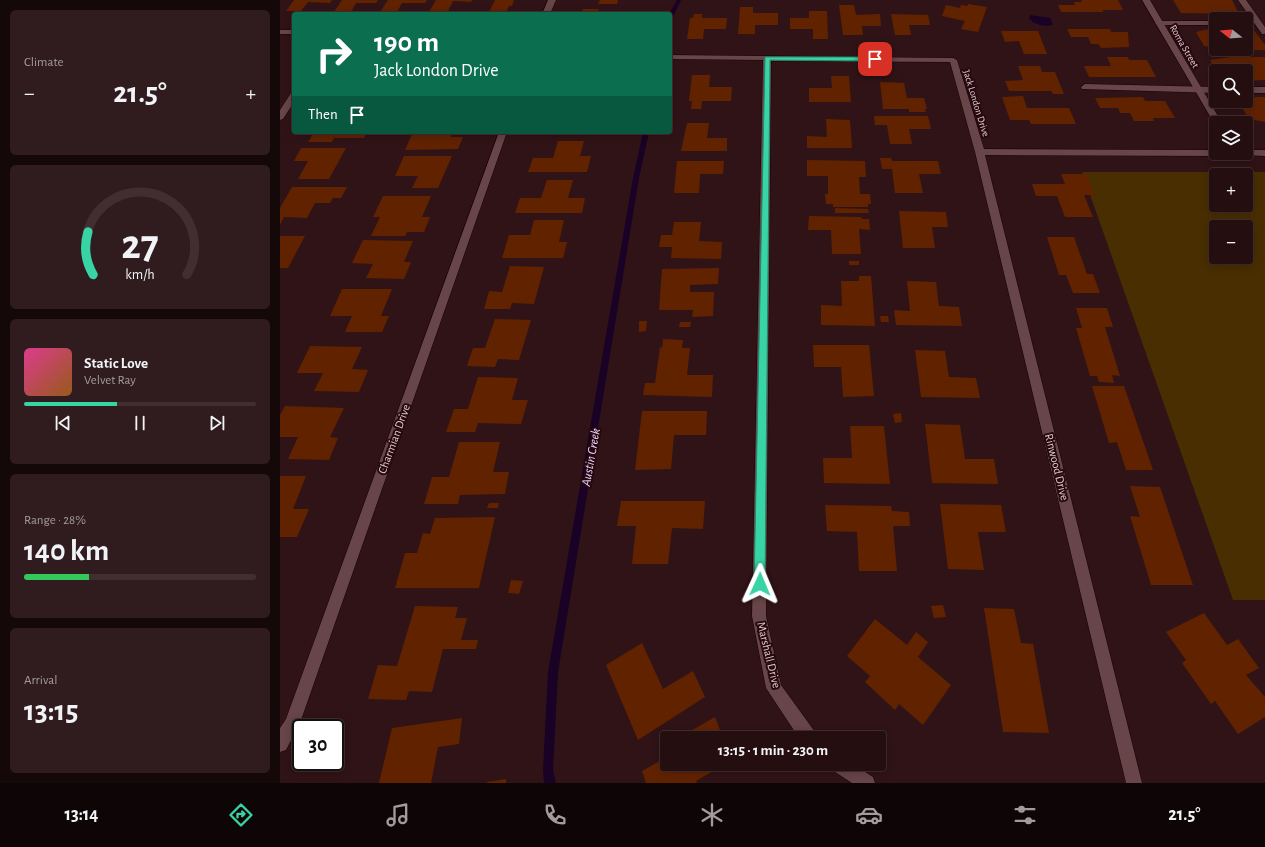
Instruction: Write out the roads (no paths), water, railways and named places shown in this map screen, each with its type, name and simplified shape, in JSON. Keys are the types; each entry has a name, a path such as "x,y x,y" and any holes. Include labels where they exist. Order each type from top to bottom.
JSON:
{"street":[{"path":"547,12 552,0"},
{"name":"Roma Street","path":"1146,0 1214,116"},
{"path":"1242,0 1265,32"},
{"path":"1253,22 1258,22"},
{"path":"1159,23 1209,23"},
{"path":"280,32 292,32"},
{"name":"Jack London Drive","path":"673,57 953,60 980,152 1209,153"},
{"name":"Marshall Drive","path":"767,58 759,616 774,688 804,731"},
{"path":"1085,87 1209,90"},
{"path":"1253,90 1265,90"},
{"path":"280,116 292,98"},
{"name":"Charmian Drive","path":"280,744 292,723 502,134"},
{"name":"Rinwood Drive","path":"980,152 1134,783"},
{"path":"1253,153 1265,153"},
{"path":"849,771 867,783"}],"waterway":[{"name":"Austin Creek","path":"672,13 679,0"},
{"name":"Austin Creek","path":"550,783 548,770 553,672 636,178 646,134"}]}
